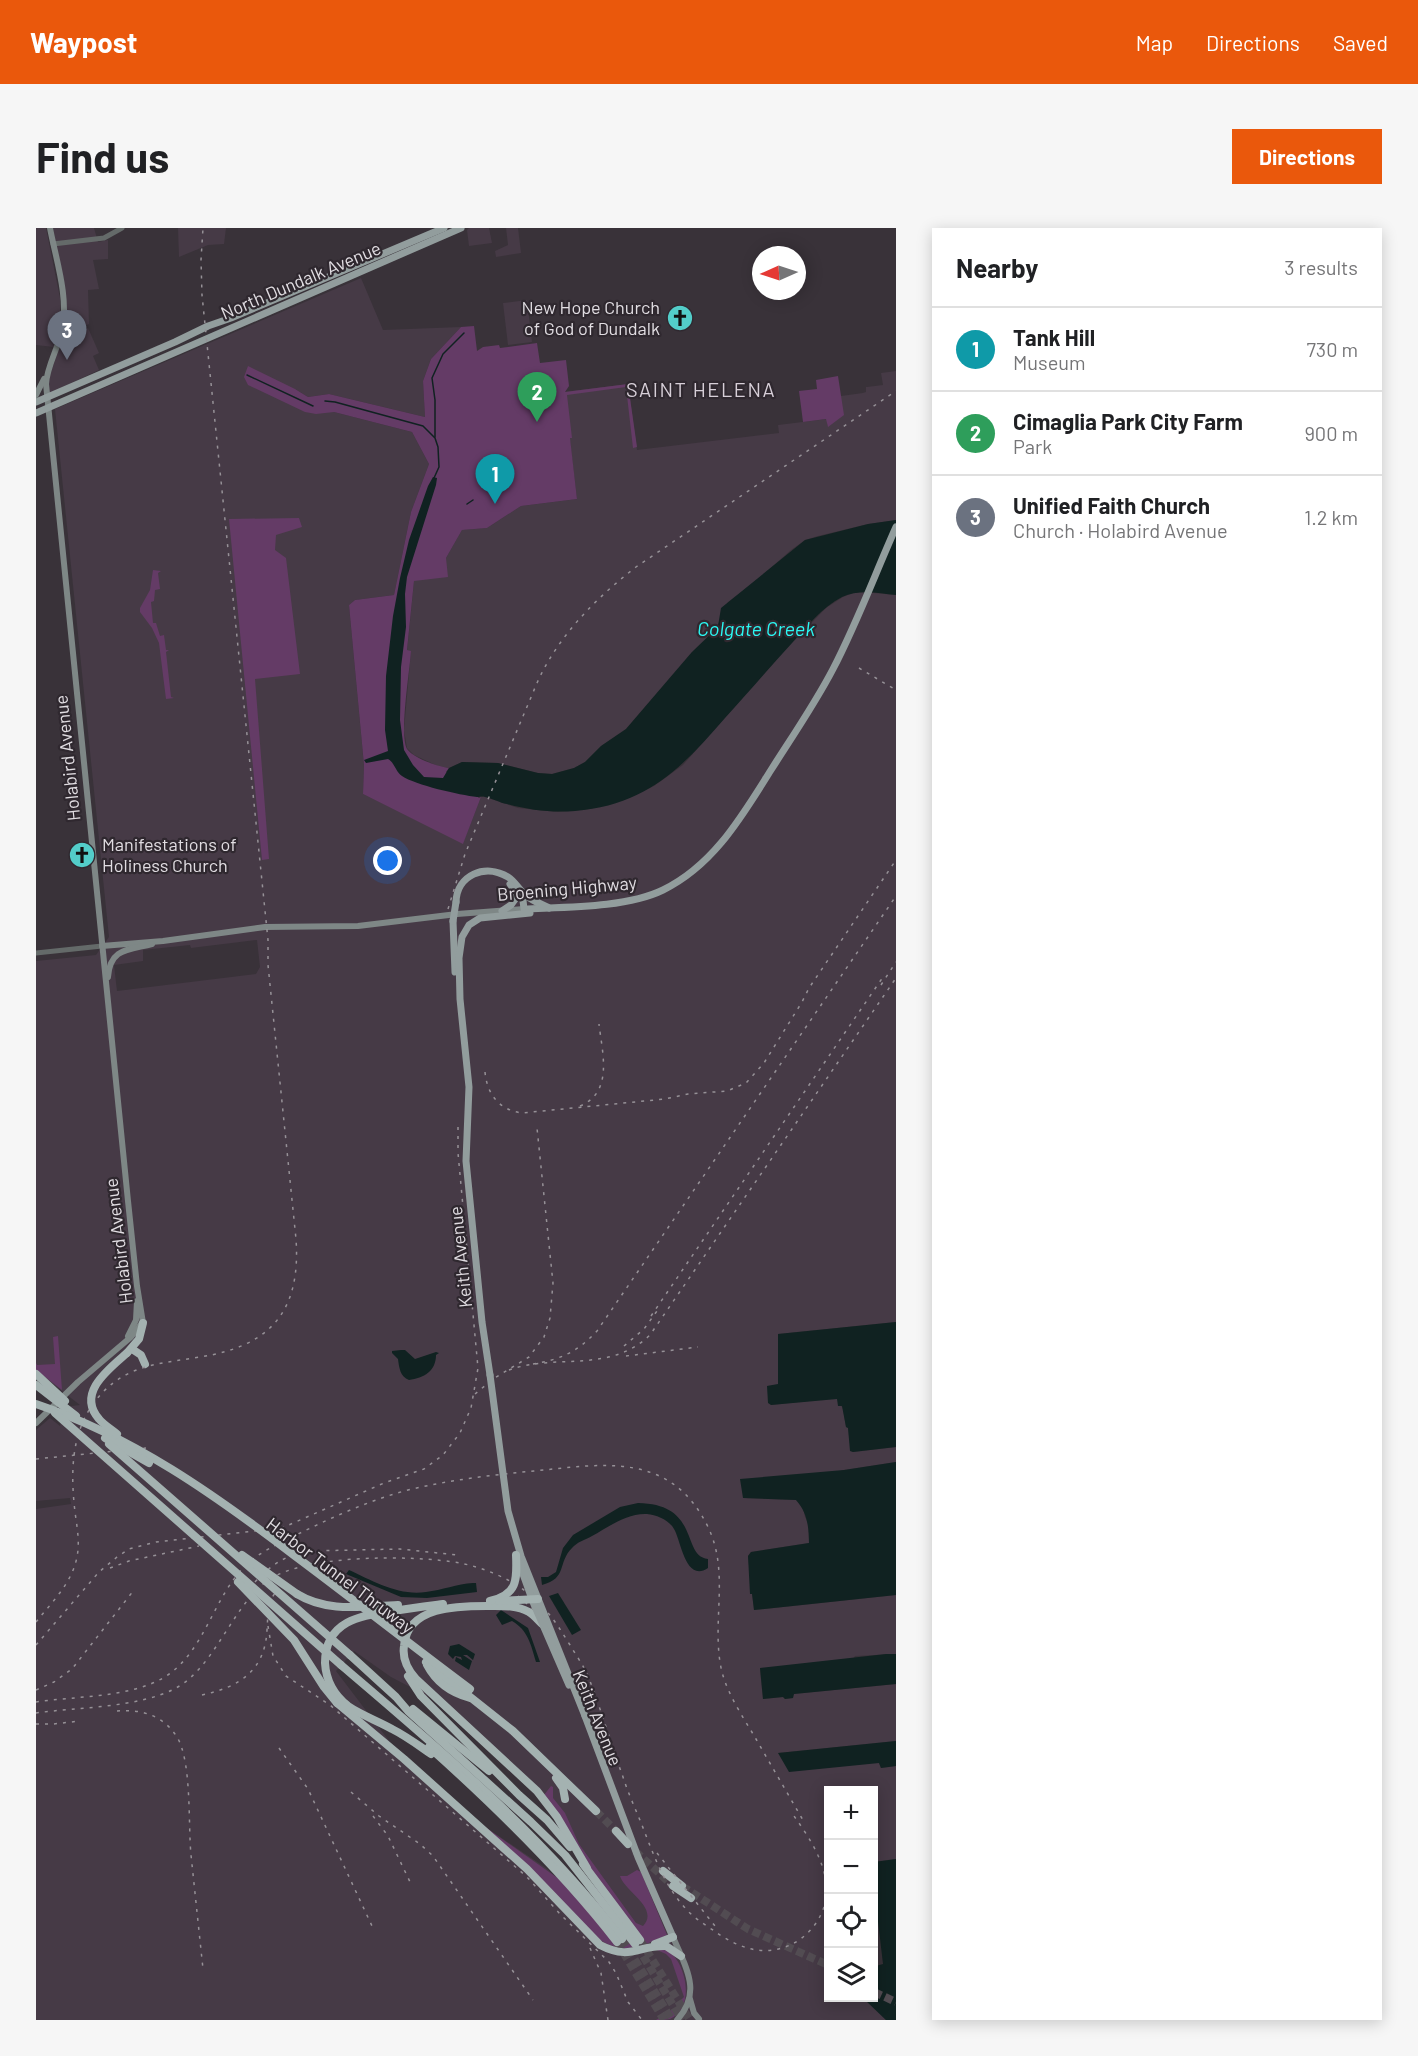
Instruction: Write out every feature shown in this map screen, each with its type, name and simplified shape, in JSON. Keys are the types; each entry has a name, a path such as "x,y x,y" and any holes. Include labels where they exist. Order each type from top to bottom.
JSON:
{"highway":[{"path":"129,1444 97,1417 92,1402 93,1388 128,1348 139,1339 143,1323"},
{"path":"128,1348 141,1355 145,1364"},
{"path":"36,1374 104,1439"},
{"path":"36,1385 104,1439 350,1655 408,1711 524,1815 565,1855 639,1945 666,1946 681,1956"},
{"path":"36,1398 434,1744 510,1813 572,1878 619,1941 567,1882 454,1770 370,1696 341,1665"},
{"path":"36,1406 88,1442"},
{"name":"Harbor Tunnel Thruway","path":"36,1406 80,1425 128,1450 177,1479 246,1526 426,1662 433,1677 463,1691 518,1729 596,1808 488,1709 463,1691 241,1516 180,1474 129,1444 81,1421 36,1406"},
{"path":"180,1525 294,1640 324,1687 337,1702 527,1869 594,1941 615,1952 625,1953 639,1945 673,1937"},
{"path":"207,1531 297,1594 319,1605 343,1608 534,1600"},
{"path":"490,1601 504,1597 512,1589 516,1577 516,1555"},
{"path":"534,1600 507,1606 452,1607 432,1611 410,1628 404,1641 405,1668 410,1681 421,1696 552,1826 587,1868"},
{"path":"444,1604 359,1616 348,1621 333,1636 326,1654 327,1675 335,1693 349,1707 395,1730 454,1770"},
{"path":"507,1606 530,1612 542,1624"},
{"path":"404,1657 407,1668 416,1679 537,1791 557,1817 587,1868 639,1945"},
{"path":"396,1697 411,1706 519,1795"},
{"path":"488,1709 561,1782 565,1798"},
{"path":"618,1829 628,1844"},
{"path":"663,1871 682,1886"},
{"path":"672,1886 691,1898"}],"main road":[{"name":"Holabird Avenue","path":"50,228 64,310 62,330 48,373 47,398 137,1286 143,1323"},
{"name":"North Dundalk Avenue","path":"36,402 208,326 444,228"},
{"name":"North Dundalk Avenue","path":"36,413 461,228"},
{"path":"36,395 48,373"},
{"path":"36,408 46,402 47,398"},
{"name":"Broening Highway","path":"102,946 163,941 265,927 370,926 502,911 626,901 651,895 681,879 715,850 753,802 833,670 896,527"},
{"path":"459,892 462,882 469,876 489,871 507,876 531,900 547,908"},
{"path":"459,892 479,876 490,875 501,878 510,884 516,895 516,901 502,911"},
{"name":"Keith Avenue","path":"459,892 453,921 454,962 469,1087 466,1161 479,1294 509,1530 516,1555 534,1600 638,1857 690,1978 689,1999"},
{"path":"522,892 524,909"},
{"name":"Keith Avenue","path":"460,999 460,946 469,925 480,918 542,912 547,908"},
{"path":"107,995 110,963 114,956 163,941"},
{"path":"128,1348 136,1320 137,1286"},
{"path":"36,1423 67,1394 128,1348 140,1326 142,1308"},
{"name":"Keith Avenue","path":"508,1511 542,1624 583,1717"},
{"path":"689,1999 699,2019"},
{"path":"677,2020 689,1999"}],"street":[{"path":"53,244 104,238 122,228"},
{"name":"Broening Highway","path":"36,953 102,946"}],"shaded area":[{"path":"36,228 46,228 60,298 60,324 54,347 36,345"},
{"path":"53,228 94,228 98,242 108,240 108,259 93,260 99,289 88,290 89,324 65,334 67,305 65,287"},
{"path":"178,228 226,228 224,244 208,245 179,257"},
{"path":"469,228 489,228 492,243 469,246 467,230"},
{"path":"506,228 518,228 521,253 496,257 495,251 508,245"},
{"path":"361,278 383,330 461,327 431,359 423,381 425,417 329,394 308,397 295,389 326,412 334,412 412,432 429,464 411,512 394,595 355,600 349,605 364,765 363,794 463,843 481,797 518,808 558,812 589,809 624,800 654,786 683,765 784,651 826,608 853,593 896,595 896,1322 778,1334 778,1385 768,1386 771,1405 837,1398 843,1409 851,1451 896,1447 896,1462 844,1470 745,1498 796,1500 803,1508 808,1523 809,1543 751,1552 748,1556 754,1610 896,1595 896,1654 855,1656 853,1659 760,1669 763,1699 783,1697 785,1699 793,1698 793,1694 896,1684 896,1741 778,1753 879,1763 881,1768 896,1766 896,1859 878,1861 878,1786 824,1786 824,2002 867,2002 886,2020 36,2020 36,1509 71,1504 70,1498 36,1501 36,1430 50,1418 60,1426 63,1407 80,1405 36,1371 36,961 96,955 109,937 55,409","holes":["257,940 260,967 256,974 117,991 114,965 143,961 143,950 190,945 191,948","354,1651 391,1677 435,1700 554,1808 625,1937 546,1868 478,1822 390,1742 336,1671"]},
{"path":"527,300 532,342 508,345 503,303"},
{"path":"474,326 477,351 483,347 499,345 500,348 537,343 540,363 566,360 569,386 565,392 628,384 637,447 633,448 626,387 567,395 577,499 521,506 487,528 462,530 446,558 448,577 414,581 407,650 411,651 404,717 405,742 407,749 415,756 449,768 446,772 479,798 481,797 463,844 363,794 364,765 349,605 355,600 394,595 411,512 429,464 412,432 334,412 316,414 305,412 248,385 244,377 248,366 308,397 329,394 425,417 423,381 431,359 461,327"},
{"path":"88,328 99,353 93,356 99,370 48,394 49,378 62,340"},
{"path":"896,371 896,520 818,536 805,540 791,550 728,602 716,629 692,652 626,729 601,746 585,762 574,768 552,774 538,773 498,763 462,762 449,768 440,767 414,755 407,748 404,730 411,651 407,651 414,581 446,558 462,530 487,528 521,506 577,499 564,392 628,384 637,450 779,433 778,425 827,419 828,426 841,396 863,393 866,392 866,387 883,385 881,373"},
{"path":"838,376 844,415 828,427 826,419 803,422 799,391 817,389 816,380"},
{"path":"299,518 302,527 276,535 275,550 286,558 300,674 255,679 269,859 262,860 229,519"},
{"path":"153,570 161,571 158,573 160,589 155,590 154,601 151,602 153,623 156,623 160,636 164,635 166,650 169,650 166,652 171,697 174,698 166,699 159,643 152,628 140,612 150,590"},
{"path":"58,1336 62,1390 36,1370 36,1363 37,1365 55,1364 53,1337"},
{"path":"551,1786 553,1787 553,1798 565,1813 579,1844 636,1923 643,1926 647,1919 644,1906 620,1876 627,1876 637,1870 641,1872 667,1935 632,1948 607,1944 597,1938 478,1822 559,1879 599,1922 594,1873 544,1795"},
{"path":"663,1948 679,1963 686,1989 683,2007 678,2014 670,2019 656,2020 681,2004 680,2001 684,1997 671,1959 657,1950"}],"water":[{"name":"Colgate Creek","path":"433,477 437,478 436,485 407,577 406,627 401,667 400,720 404,750 424,777 443,778 449,768 462,762 498,763 538,773 552,774 574,768 585,762 601,746 626,729 692,652 716,629 721,608 805,540 868,524 896,520 896,595 855,593 842,597 828,606 809,624 693,753 660,781 622,801 575,811 549,811 524,808 484,797 438,789 402,776 388,759 366,763 364,760 388,751 385,730 386,676 393,616 409,540"},
{"path":"896,1322 896,1447 850,1451 848,1428 842,1406 838,1406 837,1399 771,1405 768,1403 767,1386 778,1384 778,1334"},
{"path":"405,1350 415,1359 439,1353 428,1373 420,1378 409,1380 402,1374 398,1359 392,1353 392,1351"},
{"path":"896,1462 896,1595 754,1610 752,1594 750,1594 748,1556 751,1552 809,1543 809,1531 805,1515 796,1500 743,1498 740,1479 844,1470"},
{"path":"638,1503 658,1506 672,1512 681,1520 695,1549 700,1556 708,1559 708,1568 700,1571 694,1570 689,1565 674,1529 669,1523 662,1518 639,1514 618,1521 576,1544 567,1554 556,1578 542,1585 541,1577 548,1577 556,1572 563,1548 573,1535 620,1507"},
{"path":"349,1570 386,1587 406,1592 426,1592 476,1583 477,1592 427,1598 401,1597 346,1574"},
{"path":"558,1593 581,1630 572,1635 549,1596"},
{"path":"501,1610 528,1628 540,1662 536,1662 528,1638 522,1629 512,1621 502,1625 496,1615"},
{"path":"459,1644 475,1654 473,1660 463,1655 472,1661 469,1670 455,1661 456,1657 462,1660 461,1657 455,1656 453,1659 448,1654 450,1646"},
{"path":"896,1654 896,1684 794,1694 793,1698 785,1699 783,1697 763,1699 760,1668"},
{"path":"896,1741 896,1766 881,1768 879,1763 789,1772 778,1753"},
{"path":"896,1859 896,2020 886,2020 867,2002 878,2002 878,1965 883,1964 878,1922 878,1861"}],"waterway":[{"path":"435,437 435,400 432,378 443,354 464,333"},
{"name":"Colgate Creek","path":"247,375 313,406"},
{"name":"Colgate Creek","path":"325,401 423,426 435,438 438,447 439,467 434,478"},
{"path":"467,504 473,500"}],"tunnel":[{"path":"596,1811 616,1831"},
{"path":"635,1851 672,1885"},
{"path":"682,1886 748,1929 824,1963"},
{"path":"622,1939 672,2020"},
{"path":"640,1940 690,2020"},
{"path":"617,1942 664,2020"},
{"path":"637,1946 682,2020"},
{"path":"878,1994 896,2002"}],"railway":[{"path":"36,1622 66,1584 77,1557 73,1464 79,1433 92,1405 113,1383 136,1370 161,1363 225,1352 263,1334 287,1305 296,1264 296,1239 268,965 268,940 202,295 203,228"},
{"path":"448,909 465,854 537,683 556,649 579,619 636,567 896,391"},
{"path":"859,668 896,690"},
{"path":"485,1072 488,1087 496,1100 501,1105 522,1113 727,1091 746,1083 764,1063 809,988 896,860"},
{"path":"533,1364 568,1354 597,1331 896,896"},
{"path":"881,985 896,962"},
{"path":"651,1316 883,977"},
{"path":"509,1370 527,1365 582,1361 617,1355 634,1347 650,1335 896,978"},
{"path":"580,1106 591,1100 602,1081 603,1059 599,1024"},
{"path":"36,1645 99,1572 129,1549 156,1542 282,1528 384,1483 424,1469 443,1455 460,1433 471,1408 478,1368 458,1153 458,1125"},
{"path":"475,1394 493,1379 529,1357 544,1337 550,1318 553,1283 537,1128"},
{"path":"624,1346 644,1329 657,1311"},
{"path":"626,1356 698,1347"},
{"path":"36,1459 146,1448"},
{"path":"36,1702 118,1693 149,1685 163,1678 177,1668 188,1655 233,1580 248,1563 274,1546 358,1507 408,1490 471,1478 585,1466 633,1468 655,1474 675,1485 693,1502 708,1527 718,1560 718,1645 725,1682 804,1822"},
{"path":"110,1568 129,1561 199,1546"},
{"path":"255,1582 278,1562 308,1551 400,1549 457,1555"},
{"path":"36,1713 144,1700 176,1688 201,1667 252,1595 263,1584 280,1574 302,1567 358,1559 440,1560 475,1567 502,1577 524,1590 547,1611 588,1676 628,1791 662,1874 680,1902 698,1920 735,1943 750,1949 766,1951 790,1945 810,1931 823,1911 826,1879 813,1846 794,1816"},
{"path":"36,1690 54,1682 72,1669 134,1590"},
{"path":"202,1695 238,1682 255,1666 265,1644 269,1606 275,1593"},
{"path":"518,1596 556,1634"},
{"path":"268,1626 273,1656 286,1676 330,1705 527,1877 560,1914 609,1962 628,2002 642,2020"},
{"path":"117,1711 135,1711 151,1715 171,1729 182,1748 187,1777 191,1855 203,1969"},
{"path":"36,1724 80,1721"},
{"path":"279,1748 308,1789 372,1926"},
{"path":"351,1792 433,1856 533,2000"},
{"path":"373,1816 388,1836 412,1886"},
{"path":"657,1853 715,1926"},
{"path":"590,1948 601,1973 608,2020"}],"place":[{"name":"New Hope Church of God of Dundalk","path":"680,318"},
{"name":"Unified Faith Church","path":"67,360"},
{"name":"Cimaglia Park City Farm","path":"537,422"},
{"name":"Tank Hill","path":"495,504"},
{"name":"Manifestations of Holiness Church","path":"82,855"}],"district":[{"name":"SAINT HELENA","path":"701,390"}]}
